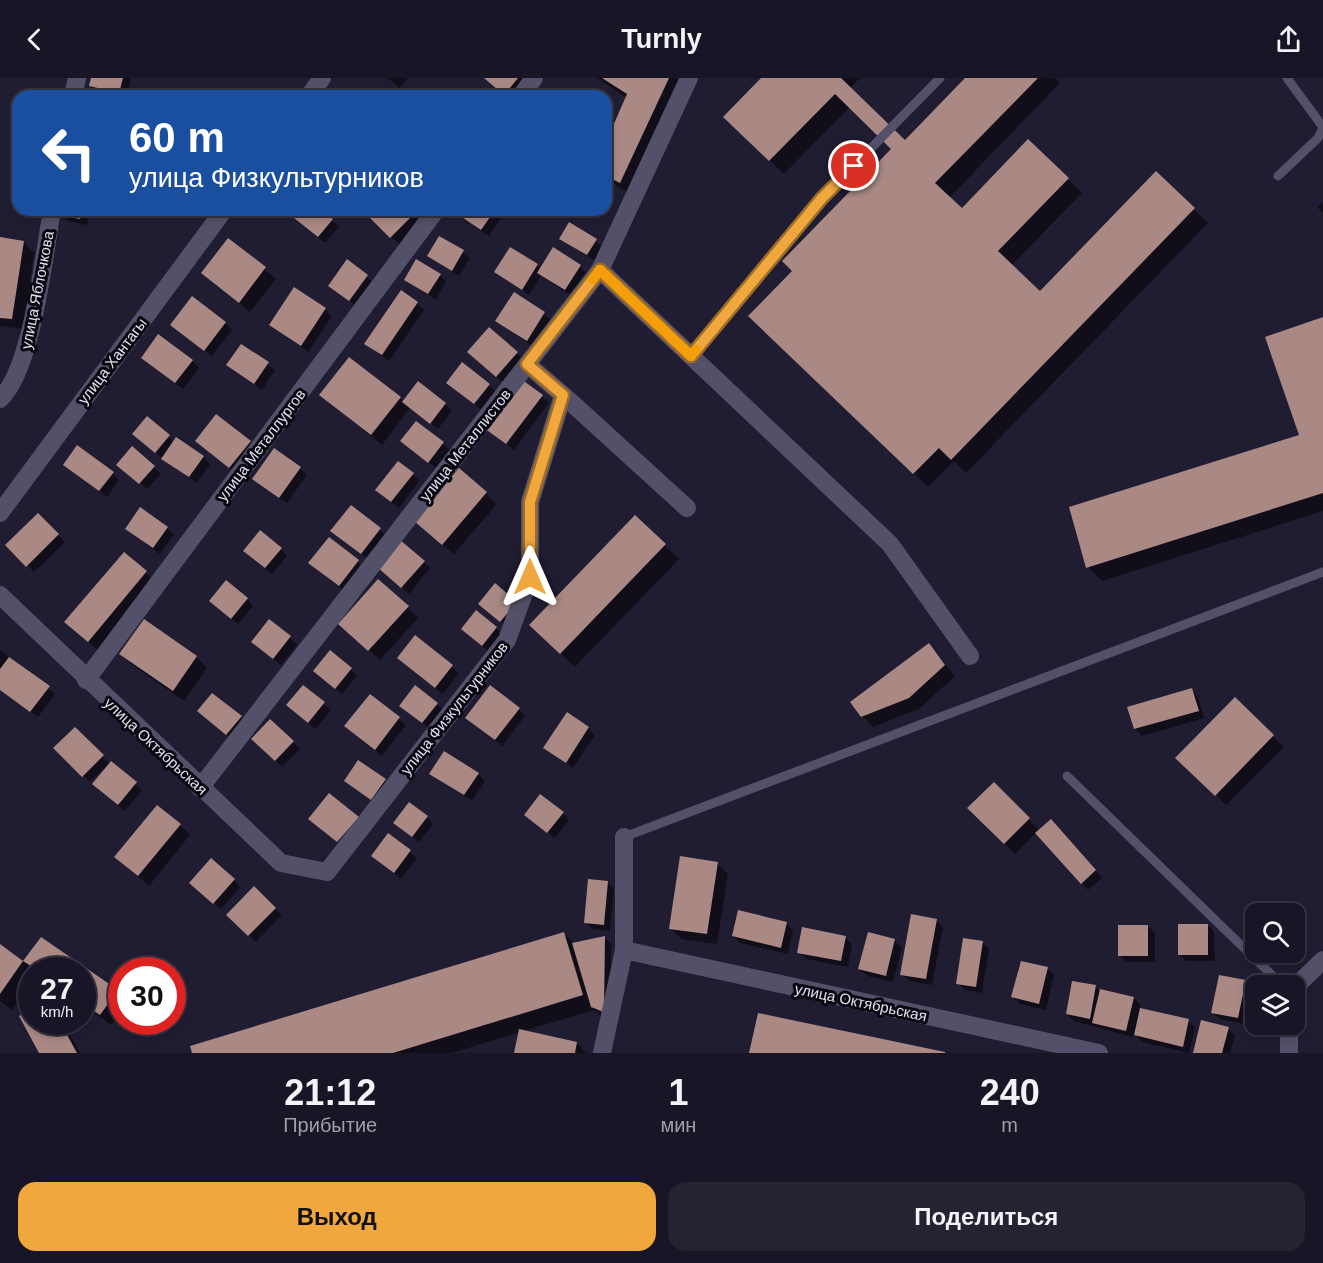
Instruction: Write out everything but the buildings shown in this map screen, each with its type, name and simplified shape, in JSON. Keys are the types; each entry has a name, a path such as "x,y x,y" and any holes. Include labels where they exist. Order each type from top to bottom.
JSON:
{"street":[{"path":"525,90 534,78"},
{"name":"улица Металлистов","path":"200,788 600,270 689,78"},
{"name":"улица Яблочкова","path":"0,399 9,391 25,357 51,216"},
{"name":"улица Хантагы","path":"0,513 220,216"},
{"name":"улица Металлургов","path":"86,680 432,216"},
{"path":"600,270 890,544 970,656"},
{"path":"527,364 687,508"},
{"name":"улица Физкультурников","path":"327,872 507,640 530,577 530,502 563,395"},
{"name":"улица Октябрьская","path":"0,595 86,680 281,863 327,872"},
{"path":"602,1053 624,950 624,837"},
{"name":"улица Октябрьская","path":"624,950 1099,1053"},
{"path":"1305,977 1323,960"},
{"path":"1289,1035 1289,1053"}],"lane":[{"path":"691,356 822,198 940,78"},
{"path":"1278,176 1318,138 1323,127 1287,78"},
{"path":"624,837 1323,572"},
{"path":"1067,776 1272,975"}],"slow traffic":[{"path":"593,279 600,270 691,356 696,350"}],"route":[{"path":"530,577 530,502 563,395 527,364 600,270 691,356 822,198 854,166"}]}
